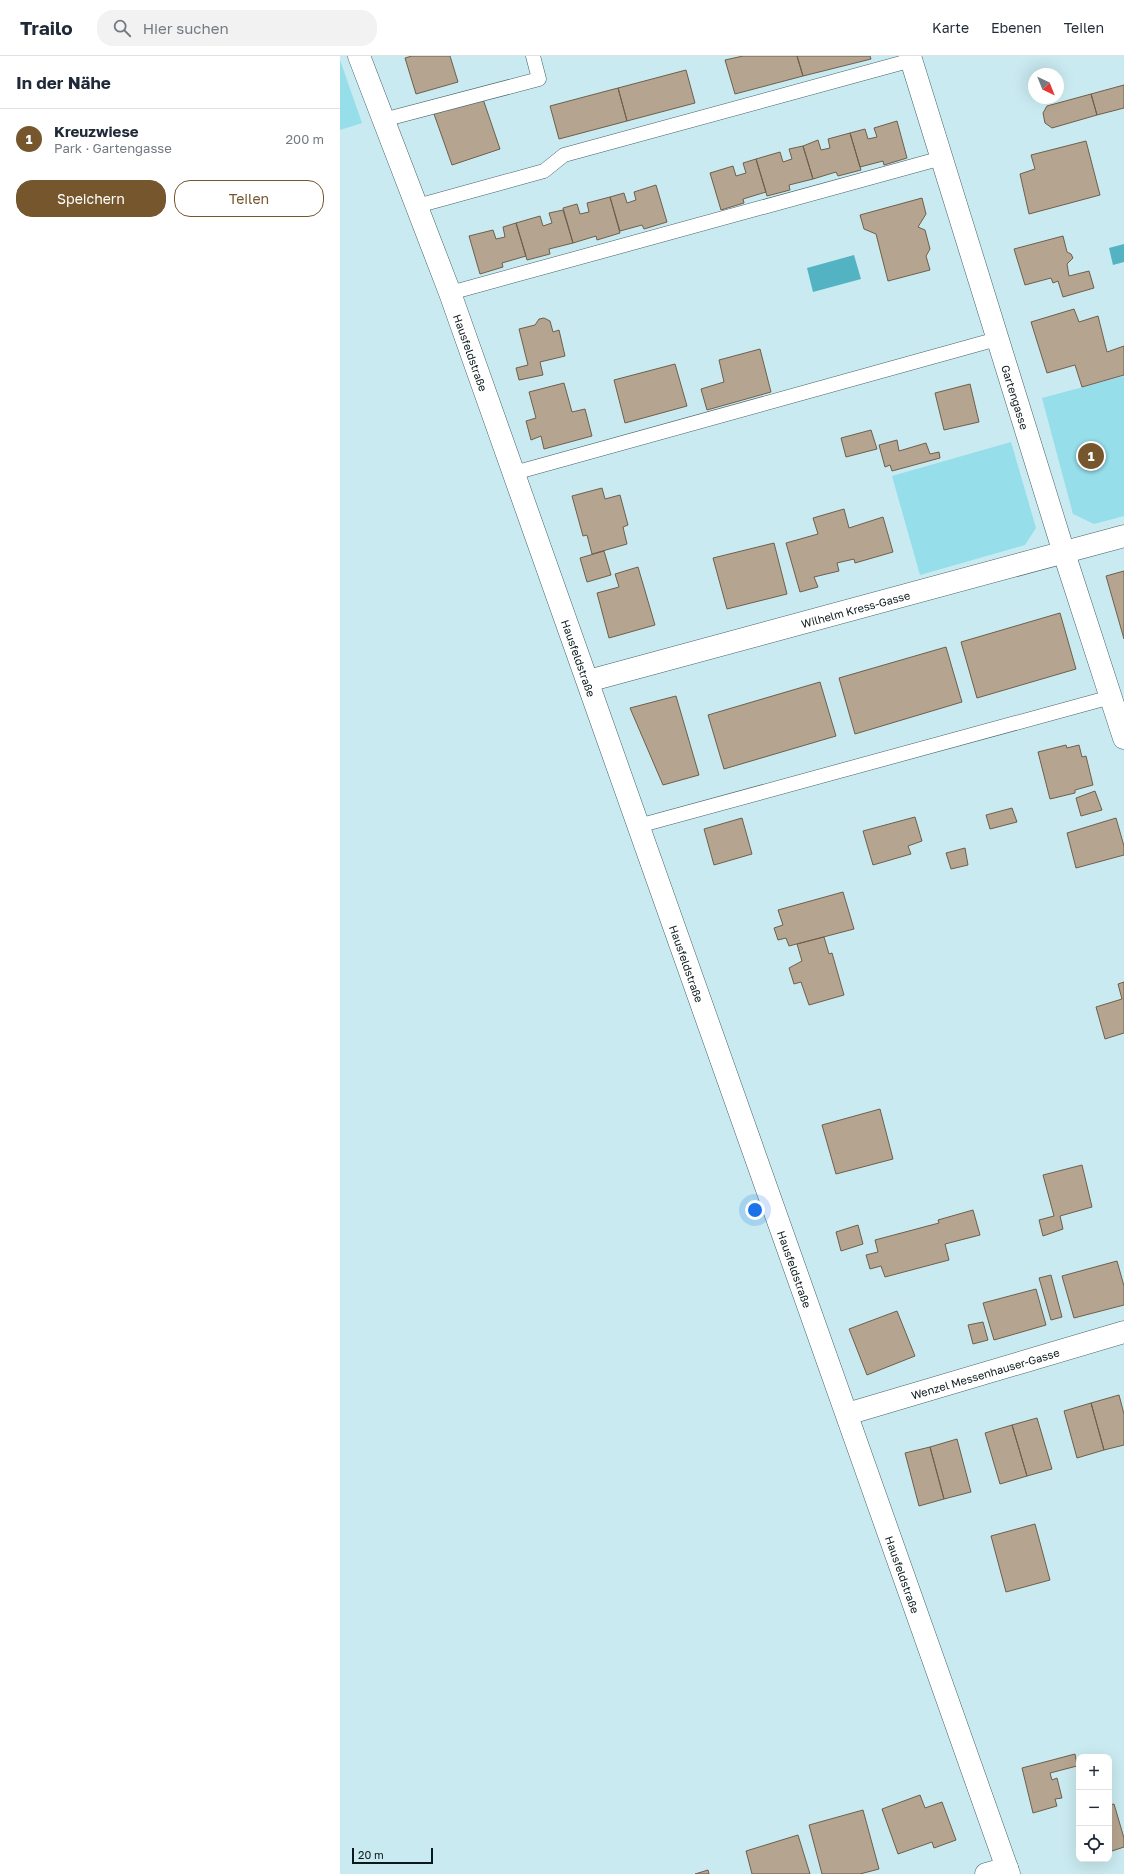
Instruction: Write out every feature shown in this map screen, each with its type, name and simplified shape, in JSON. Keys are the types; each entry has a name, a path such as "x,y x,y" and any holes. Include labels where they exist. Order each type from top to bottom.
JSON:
{"street":[{"name":"Hausfeldstraße","path":"359,56 450,293 1008,1871"},
{"name":"Gartengasse","path":"911,58 1064,553 1124,738"},
{"name":"Wilhelm Kress-Gasse","path":"588,682 1124,536"},
{"name":"Wenzel Messenhauser-Gasse","path":"847,1414 1124,1332"},
{"path":"986,1874 1008,1871"}],"lane":[{"path":"383,120 539,79 533,56"},
{"path":"417,206 544,171 564,155 911,58"},
{"path":"450,293 942,158"},
{"path":"514,473 997,339"},
{"path":"638,826 1111,697"}],"shaded area":[{"path":"340,60 362,123 340,130"},
{"path":"1124,244 1124,262 1113,265 1109,248"},
{"path":"854,255 861,279 813,292 807,268"},
{"path":"1124,376 1124,516 1094,524 1073,514 1042,398"},
{"path":"1011,442 1036,528 1025,545 920,575 892,476"}],"building":[{"path":"412,56 450,56 458,82 416,94 405,58"},
{"path":"743,56 797,56 803,76 735,94 725,60"},
{"path":"797,56 870,56 871,59 803,76"},
{"path":"686,70 695,103 627,121 618,88"},
{"path":"1124,85 1124,108 1097,115 1091,94"},
{"path":"618,88 627,121 559,139 550,106"},
{"path":"1091,94 1097,115 1052,128 1045,123 1043,113 1047,106 1064,104 1064,101"},
{"path":"483,99 500,149 452,165 434,114"},
{"path":"897,121 907,158 884,165 883,161 860,167 850,133 865,129 868,139 877,137 874,128"},
{"path":"850,133 861,170 838,176 836,172 813,179 803,146 818,140 821,150 830,148 828,139"},
{"path":"1086,141 1100,195 1029,214 1020,174 1035,169 1031,155"},
{"path":"803,146 813,179 789,185 790,190 767,196 756,159 780,152 783,162 792,159 789,149"},
{"path":"756,159 766,192 743,199 744,203 721,210 710,173 733,166 736,176 746,173 743,163"},
{"path":"656,185 667,222 644,229 642,225 620,231 610,197 624,193 627,203 636,200 634,192"},
{"path":"610,197 620,233 597,240 596,236 573,243 563,208 577,204 580,214 589,212 587,203"},
{"path":"922,198 926,214 918,227 925,230 930,249 926,256 930,270 888,281 876,234 864,229 860,215"},
{"path":"563,210 573,243 549,249 550,254 527,260 516,223 540,216 543,226 552,223 549,213"},
{"path":"516,223 526,256 502,263 503,267 480,274 469,236 493,230 496,239 505,237 503,227"},
{"path":"1063,236 1067,252 1071,254 1073,258 1067,264 1069,276 1089,271 1094,288 1063,297 1058,281 1053,283 1051,278 1025,285 1014,249"},
{"path":"1074,309 1079,322 1098,316 1107,352 1124,346 1124,375 1082,387 1075,365 1047,373 1031,322"},
{"path":"544,318 550,321 553,332 559,330 565,356 540,362 543,375 519,380 516,368 528,365 519,329 535,325 539,319"},
{"path":"760,349 771,392 707,410 701,389 724,382 719,360"},
{"path":"675,364 687,406 625,423 614,380"},
{"path":"564,383 572,412 585,409 592,436 544,449 541,436 531,440 526,421 536,418 529,392"},
{"path":"970,384 979,422 944,430 935,393"},
{"path":"871,430 877,449 846,457 841,438"},
{"path":"897,440 899,451 926,443 930,454 939,452 940,458 892,471 890,465 885,467 879,445"},
{"path":"602,488 605,499 620,495 628,525 623,527 627,544 592,554 587,535 583,536 572,496"},
{"path":"844,509 849,528 883,517 893,552 855,563 854,559 837,563 839,571 814,577 818,587 800,592 786,543 818,534 813,518"},
{"path":"774,543 787,594 727,609 713,558"},
{"path":"604,551 611,575 587,582 580,558"},
{"path":"638,567 655,625 609,638 597,593 619,587 615,574"},
{"path":"1124,571 1124,639 1106,576"},
{"path":"1060,613 1076,669 977,698 961,642"},
{"path":"946,647 962,702 855,734 839,678"},
{"path":"820,682 836,736 724,769 708,715"},
{"path":"676,696 699,775 663,785 630,708"},
{"path":"1066,745 1067,748 1079,745 1082,757 1086,756 1093,785 1075,790 1075,793 1050,799 1038,752"},
{"path":"1095,791 1102,810 1081,816 1076,798"},
{"path":"1012,808 1017,822 990,829 986,815"},
{"path":"915,817 922,841 908,846 911,854 873,865 863,831"},
{"path":"742,818 752,854 714,865 704,829"},
{"path":"1116,818 1124,846 1124,855 1076,868 1067,833"},
{"path":"965,848 968,865 951,869 946,853"},
{"path":"843,892 854,929 789,946 786,938 778,940 774,928 783,925 778,910"},
{"path":"824,937 829,954 832,953 844,995 809,1005 801,982 794,984 789,968 802,961 797,944"},
{"path":"1124,982 1124,1033 1105,1039 1096,1007 1122,999 1118,984"},
{"path":"880,1109 893,1159 836,1174 822,1125"},
{"path":"1082,1165 1092,1207 1060,1216 1063,1229 1043,1236 1039,1220 1054,1216 1043,1175"},
{"path":"973,1210 980,1235 945,1244 949,1260 885,1277 881,1266 870,1269 866,1255 878,1252 875,1240 939,1223 938,1220"},
{"path":"858,1225 863,1244 841,1251 836,1232"},
{"path":"1117,1261 1124,1286 1124,1305 1074,1318 1062,1276"},
{"path":"1051,1275 1062,1317 1051,1320 1039,1278"},
{"path":"1036,1289 1046,1325 994,1340 983,1303"},
{"path":"897,1311 915,1356 867,1375 849,1329"},
{"path":"983,1322 988,1340 973,1344 968,1325"},
{"path":"1119,1395 1124,1414 1124,1445 1104,1450 1091,1403"},
{"path":"1091,1403 1104,1450 1077,1458 1064,1411"},
{"path":"1037,1418 1052,1469 1027,1476 1012,1425"},
{"path":"1012,1425 1027,1476 1000,1484 985,1433"},
{"path":"957,1439 971,1492 944,1499 930,1447"},
{"path":"930,1447 944,1499 919,1506 905,1453"},
{"path":"1035,1524 1050,1580 1006,1592 991,1536"},
{"path":"1075,1754 1076,1766 1050,1773 1052,1780 1057,1778 1062,1798 1055,1799 1057,1806 1033,1813 1022,1768"},
{"path":"920,1795 925,1808 942,1802 956,1840 934,1848 932,1842 898,1854 882,1809"},
{"path":"1112,1804 1114,1804 1124,1838 1124,1847 1112,1851 1112,1826"},
{"path":"863,1810 879,1869 860,1874 822,1874 809,1825"},
{"path":"798,1835 810,1874 752,1874 746,1851"},
{"path":"708,1870 709,1874 695,1874"}],"place":[{"name":"Kreuzwiese","path":"1091,456"}]}
